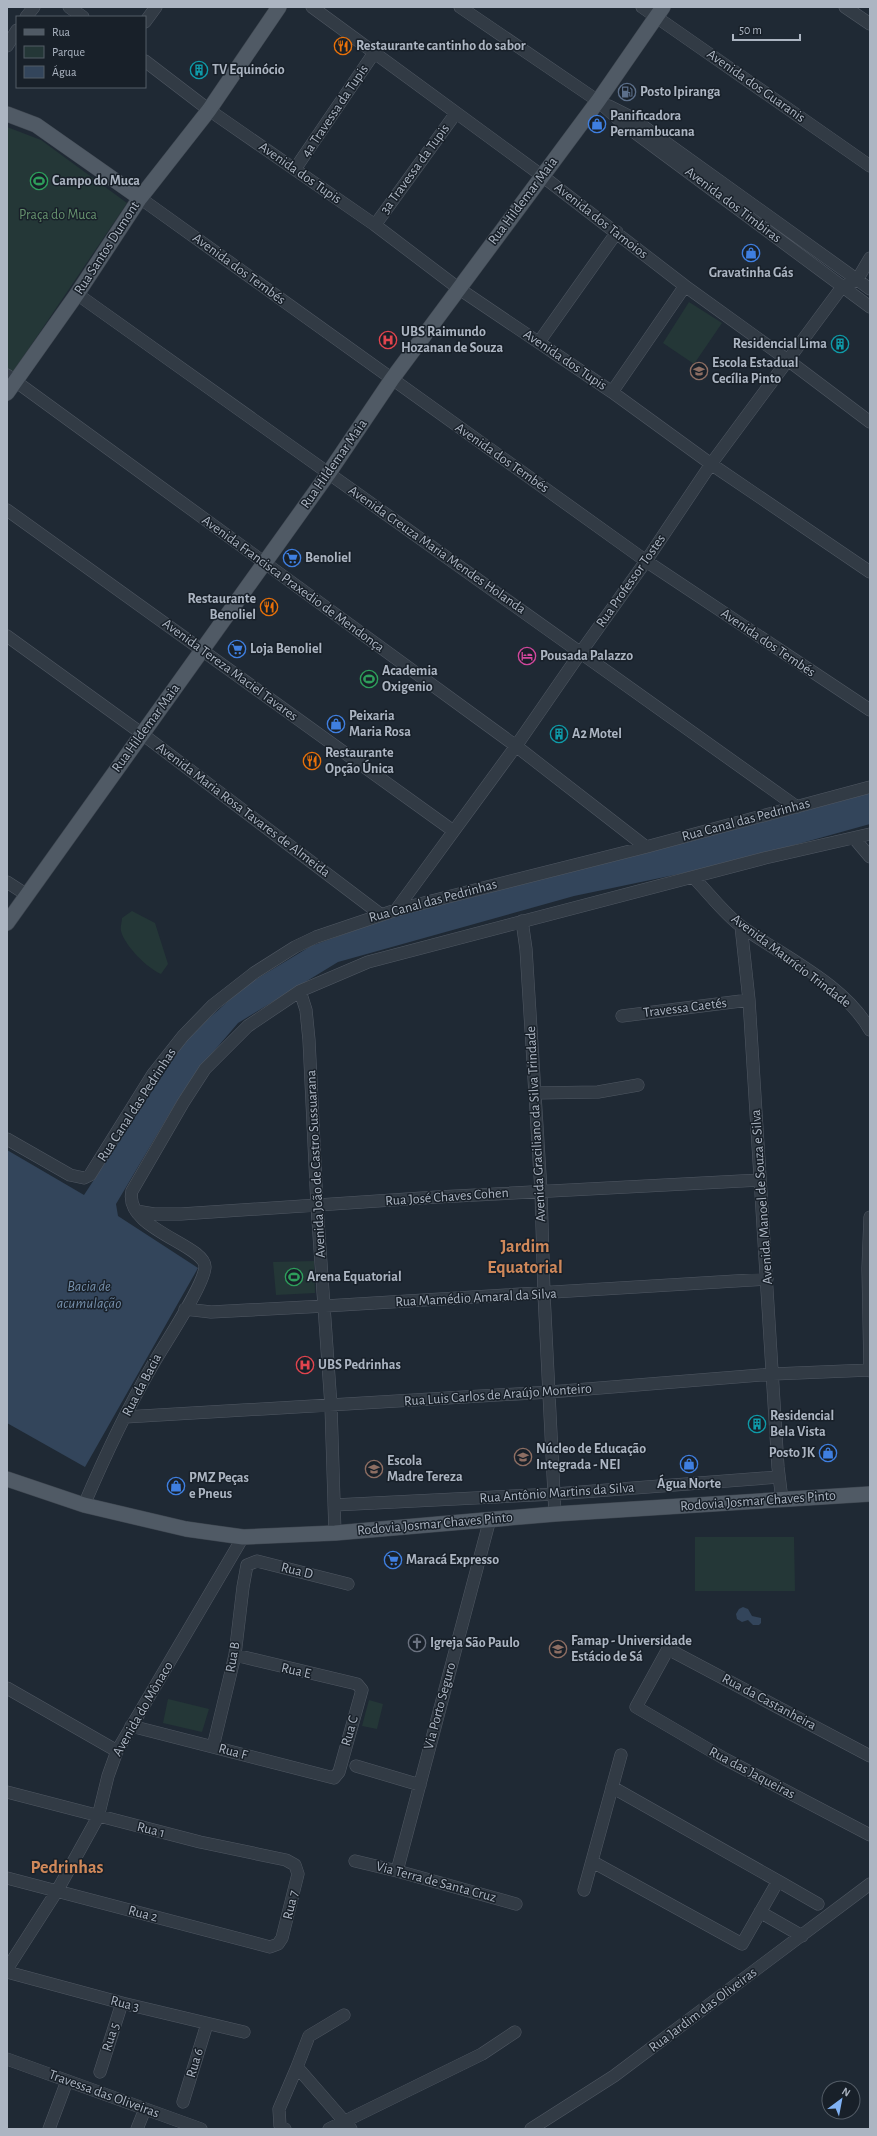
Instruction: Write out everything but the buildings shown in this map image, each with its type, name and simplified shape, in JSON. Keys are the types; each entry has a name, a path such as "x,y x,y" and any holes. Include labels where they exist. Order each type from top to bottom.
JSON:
{"main road":[{"name":"Rua Santos Dumont","path":"10,384 77,294 140,198 209,110 279,7"},
{"name":"Rua Hildemar Maia","path":"7,923 263,562 328,474 392,379 541,175 598,101 660,12"},
{"path":"7,114 36,125 140,198"},
{"name":"Rodovia Josmar Chaves Pinto","path":"7,1479 84,1505 186,1529 242,1537 335,1533 555,1514 870,1494"}],"street":[{"path":"27,16 34,7"},
{"path":"69,7 82,16"},
{"path":"146,21 156,7"},
{"name":"Avenida dos Tamoios","path":"312,7 541,175 617,232 685,286 870,422"},
{"name":"Avenida dos Timbiras","path":"460,7 598,101 626,126 870,307"},
{"name":"Avenida dos Guaranis","path":"642,7 660,12 870,166"},
{"path":"846,7 870,24"},
{"path":"7,46 16,32"},
{"name":"4a Travessa da Tupis","path":"295,169 374,53"},
{"name":"Avenida dos Tupis","path":"146,62 209,110 375,225 458,288 612,392 711,464 870,572"},
{"name":"Avenida dos Timbiras","path":"598,101 629,116 870,289"},
{"name":"3a Travessa da Tupis","path":"375,225 456,113"},
{"name":"Avenida dos Tembés","path":"140,198 646,561 870,710"},
{"path":"539,342 617,232"},
{"path":"857,280 870,258"},
{"name":"Rua Professor Tostes","path":"396,910 452,830 516,746 580,652 646,561 711,464 789,361 842,287 857,280"},
{"path":"612,392 685,286"},
{"name":"Avenida Creuza Maria Mendes Holanda","path":"77,294 328,474 797,806"},
{"name":"Avenida Francisca Praxedio de Mendonça","path":"10,384 263,562 516,746 646,847"},
{"name":"Avenida Tereza Maciel Tavares","path":"7,510 452,830"},
{"name":"Avenida Maria Rosa Tavares de Almeida","path":"7,636 142,733 380,914"},
{"name":"Rua Canal das Pedrinhas","path":"7,1139 77,1178 84,1178 93,1172 165,1058 213,1005 254,974 295,947 316,937 380,914 646,847 870,787"},
{"path":"135,1211 130,1198 134,1185 193,1086 205,1070 248,1026 300,992 368,962 765,858 870,834"},
{"path":"854,838 870,857"},
{"name":"Avenida Maurício Trindade","path":"693,877 741,926 799,964 849,1003 864,1019 870,1030"},
{"path":"7,882 27,896"},
{"name":"Avenida Graciliano da Silva Trindade","path":"522,921 526,949 542,1191 544,1294 555,1514"},
{"name":"Avenida Manoel de Souza e Silva","path":"741,926 748,1000 767,1279 778,1472 782,1500"},
{"name":"Avenida João de Castro Sussuarana","path":"300,992 308,1021 317,1206 331,1406 335,1533"},
{"name":"Travessa Caetés","path":"622,1016 748,1000"},
{"path":"535,1093 598,1092 638,1085"},
{"name":"Rua José Chaves Cohen","path":"135,1211 154,1214 181,1214 542,1191 760,1180"},
{"name":"Rua da Bacia","path":"84,1505 125,1417 199,1285 205,1267 204,1263 196,1254 164,1235 135,1211"},
{"path":"870,1217 870,1371"},
{"name":"Rua Mamédio Amaral da Silva","path":"185,1309 211,1312 544,1294 767,1279"},
{"name":"Rua Luis Carlos de Araújo Monteiro","path":"125,1417 550,1392 773,1374 870,1371"},
{"name":"Rua Antônio Martins da Silva","path":"334,1505 555,1494 778,1472"},
{"name":"Via Porto Seguro","path":"397,1871 490,1519"},
{"name":"Avenida do Mônaco","path":"7,1971 56,1891 98,1817 108,1776 117,1751 242,1537"},
{"name":"Rua D","path":"247,1565 257,1560 348,1584"},
{"name":"Rua B","path":"213,1747 235,1655 247,1565"},
{"name":"Rua da Castanheira","path":"636,1707 668,1649 870,1756"},
{"name":"Rua E","path":"235,1655 357,1684"},
{"name":"Rua C","path":"334,1778 339,1772 362,1690 357,1684"},
{"path":"7,1688 117,1751"},
{"name":"Rua das Jaqueiras","path":"636,1707 725,1759 870,1835"},
{"name":"Rua F","path":"131,1726 334,1778"},
{"path":"584,1890 593,1862 620,1755"},
{"path":"356,1766 420,1785"},
{"path":"612,1787 818,1904"},
{"name":"Rua 1","path":"7,1792 98,1817 200,1842 286,1860 295,1865"},
{"name":"Via Terra de Santa Cruz","path":"355,1861 516,1904"},
{"path":"593,1862 742,1944 778,1881"},
{"name":"Rua 7","path":"278,1944 284,1932 294,1896 298,1874 295,1865"},
{"name":"Rua 2","path":"7,1878 257,1945 270,1947 278,1944"},
{"name":"Rua Jardim das Oliveiras","path":"531,2129 614,2076 870,1884"},
{"path":"760,1912 802,1936"},
{"name":"Rua 3","path":"7,1971 122,2003 244,2032"},
{"name":"Rua 5","path":"100,2072 122,2003"},
{"path":"285,2129 280,2126 279,2109 309,2036 344,2015"},
{"name":"Rua 6","path":"183,2102 207,2024"},
{"path":"329,2129 348,2125 482,2054 514,2032"},
{"name":"Travessa das Oliveiras","path":"7,2059 144,2110 201,2129"},
{"path":"297,2068 348,2125"},
{"path":"49,2129 67,2081"},
{"path":"137,2129 144,2110"}],"green space":[{"name":"Praça do Muca","path":"7,127 41,140 127,203 11,375 7,370"},
{"path":"689,302 722,323 694,364 663,343"},
{"path":"132,911 155,923 168,964 161,974 143,962 123,937 121,929 122,918"},
{"name":"Arena Equatorial","path":"314,1261 315,1293 276,1295 273,1262"},
{"path":"695,1537 794,1537 795,1591 695,1591"},
{"path":"168,1699 209,1709 202,1732 163,1723"},
{"path":"369,1700 383,1704 377,1729 362,1726"}],"water":[{"name":"Bacia de acumulação","path":"870,791 870,824 722,865 574,896 338,962 238,1023 197,1071 177,1101 116,1204 118,1216 198,1268 85,1467 7,1423 7,1150 84,1195 187,1038 245,986 311,946 403,913"},
{"path":"743,1607 748,1609 752,1616 761,1618 761,1623 759,1625 753,1625 748,1620 742,1622 737,1619 736,1614 739,1609"}],"place":[{"name":"Restaurante cantinho do sabor","path":"343,46"},
{"name":"TV Equinócio","path":"199,70"},
{"name":"Posto Ipiranga","path":"627,92"},
{"name":"Panificadora Pernambucana","path":"597,124"},
{"name":"Campo do Muca","path":"39,181"},
{"name":"Gravatinha Gás","path":"751,253"},
{"name":"UBS Raimundo Hozanan de Souza","path":"388,340"},
{"name":"Residencial Lima","path":"840,344"},
{"name":"Escola Estadual Cecília Pinto","path":"699,371"},
{"name":"Benoliel","path":"292,558"},
{"name":"Restaurante Benoliel","path":"269,607"},
{"name":"Loja Benoliel","path":"237,649"},
{"name":"Pousada Palazzo","path":"527,656"},
{"name":"Academia Oxigenio","path":"369,679"},
{"name":"Peixaria Maria Rosa","path":"336,724"},
{"name":"A2 Motel","path":"559,734"},
{"name":"Restaurante Opção Única","path":"312,761"},
{"name":"Arena Equatorial","path":"294,1277"},
{"name":"UBS Pedrinhas","path":"305,1365"},
{"name":"Residencial Bela Vista","path":"757,1424"},
{"name":"Posto JK","path":"828,1453"},
{"name":"Núcleo de Educação Integrada - NEI","path":"523,1457"},
{"name":"Água Norte","path":"689,1464"},
{"name":"Escola Madre Tereza","path":"374,1469"},
{"name":"PMZ Peças e Pneus","path":"176,1486"},
{"name":"Maracá Expresso","path":"393,1560"},
{"name":"Igreja São Paulo","path":"417,1643"},
{"name":"Famap - Universidade Estácio de Sá","path":"558,1649"}],"district":[{"name":"Jardim Equatorial","path":"525,1257"},
{"name":"Pedrinhas","path":"67,1868"}]}
